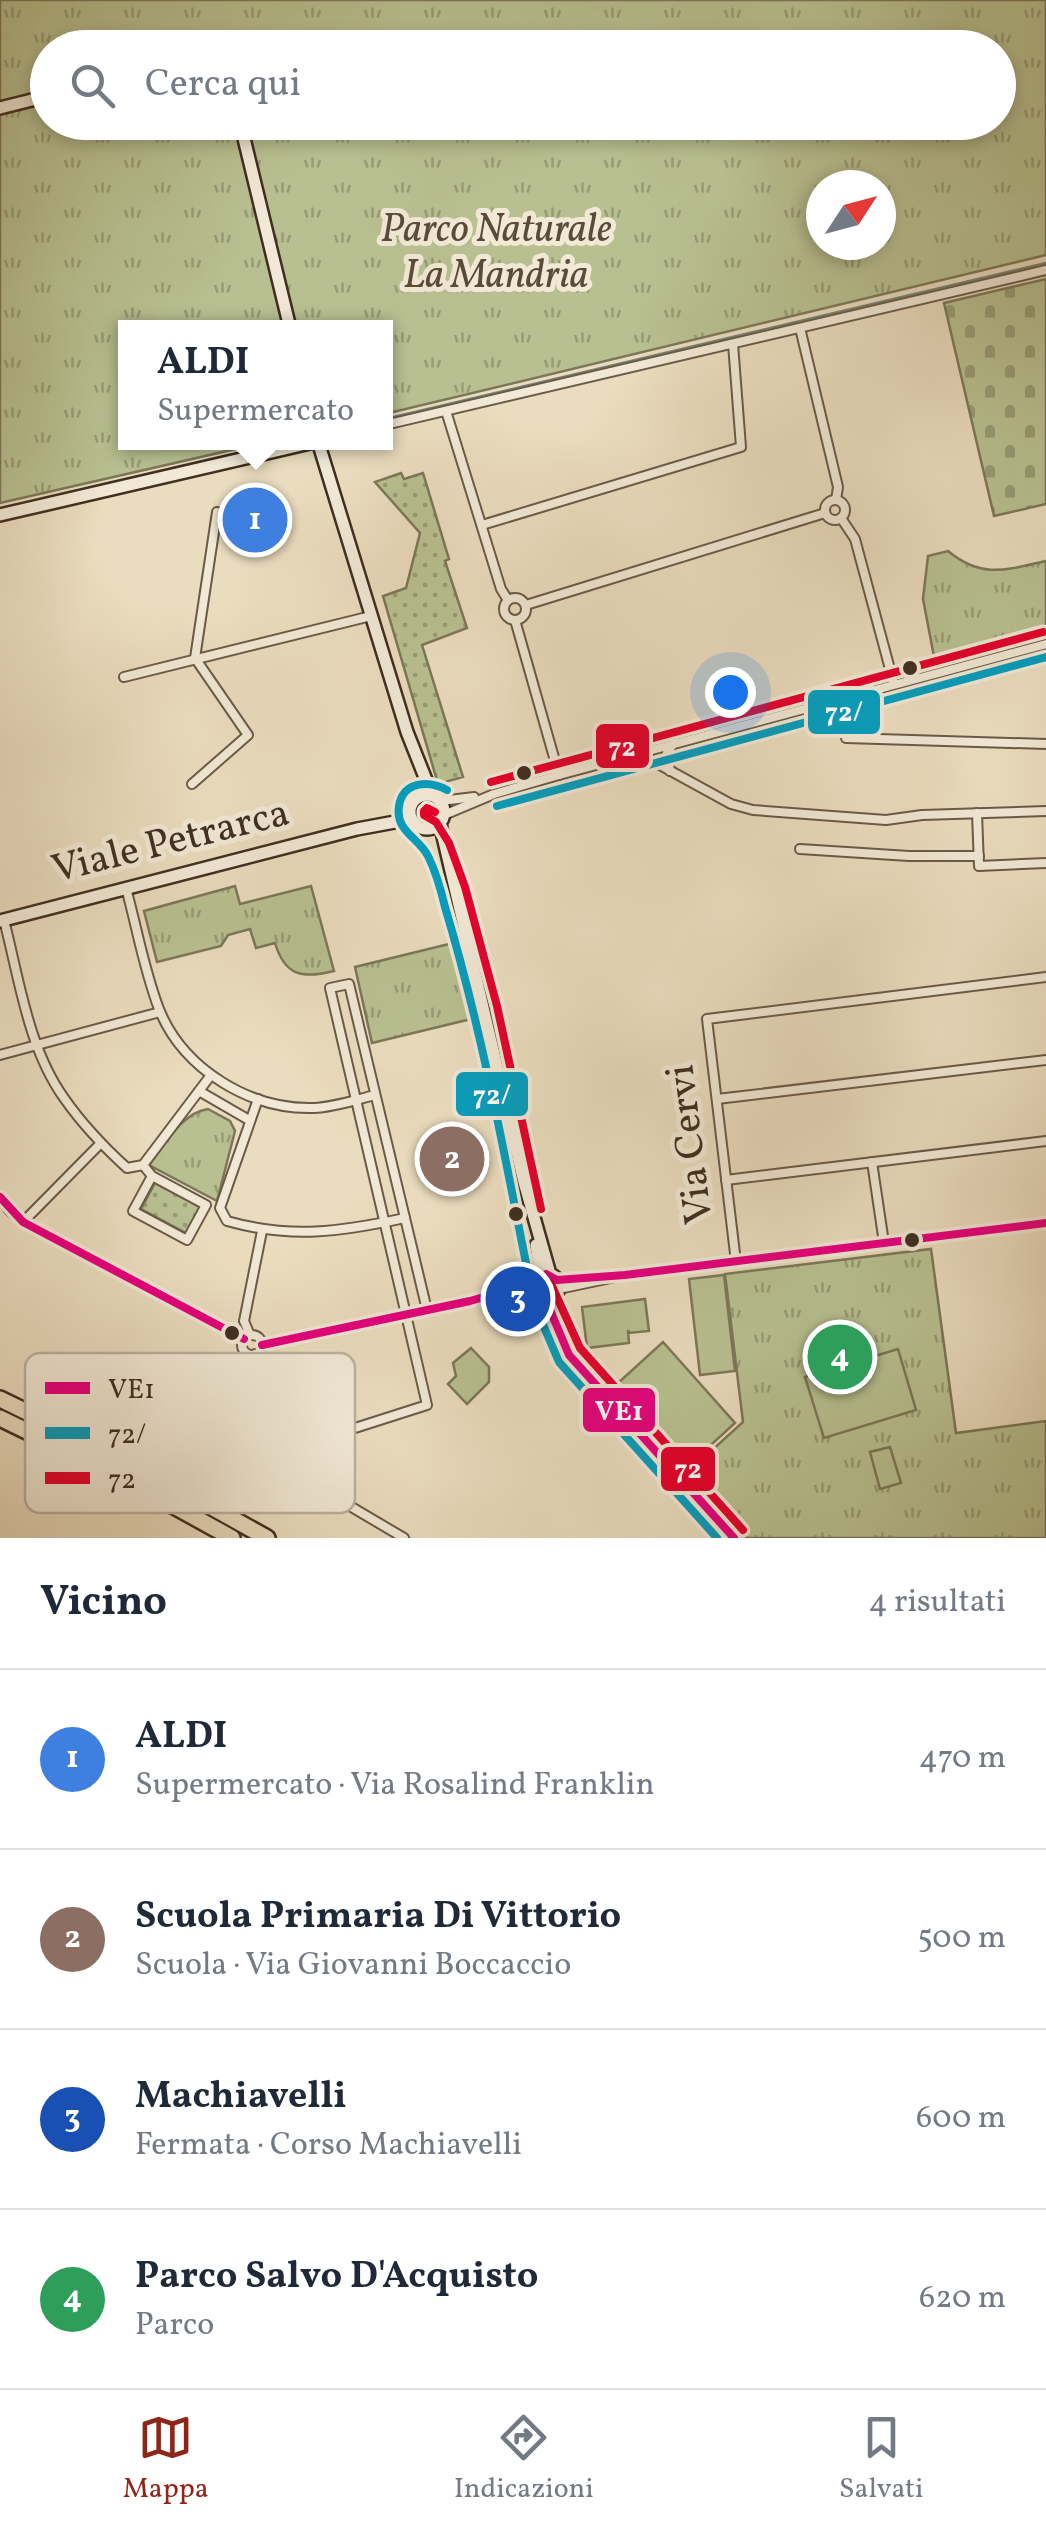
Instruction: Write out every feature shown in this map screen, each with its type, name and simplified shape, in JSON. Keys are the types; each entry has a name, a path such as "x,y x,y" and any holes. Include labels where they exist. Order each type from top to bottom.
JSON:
{"highway":[{"path":"0,1399 25,1411"},
{"path":"0,1418 25,1430"},
{"path":"186,1513 232,1538"},
{"path":"222,1513 267,1538"}],"street":[{"path":"0,108 30,100"},
{"path":"244,140 288,320"},
{"path":"393,423 1046,270"},
{"path":"800,328 838,487 836,500"},
{"path":"482,526 741,448 733,344"},
{"path":"446,411 508,600 505,612 515,620 560,775"},
{"path":"0,515 289,450"},
{"path":"318,450 430,797 559,1333 569,1354 734,1538"},
{"path":"825,513 827,503 836,500"},
{"path":"836,500 845,509 841,518"},
{"path":"192,784 248,735 195,658 217,512"},
{"path":"825,513 832,519 841,518"},
{"path":"526,605 825,513"},
{"path":"841,518 855,539 894,684"},
{"path":"508,600 518,598 526,605"},
{"path":"515,620 524,615 526,605"},
{"path":"124,677 371,616"},
{"path":"494,794 430,797 410,814 418,826 437,823 494,794 1046,644"},
{"path":"846,696 846,738 1046,744"},
{"path":"670,770 667,753 674,744"},
{"path":"638,753 731,804 753,810 886,820 922,814 1046,811"},
{"path":"977,812 980,866 1046,863"},
{"name":"Viale Petrarca","path":"2,920 410,814"},
{"path":"800,848 909,856 979,856"},
{"path":"126,888 160,1012 192,1058 211,1075 277,1105 315,1108 375,1096"},
{"path":"2,920 37,1045 62,1096 100,1143 127,1168 143,1165 211,1075"},
{"name":"Via Cervi","path":"736,1262 707,1019 1046,977"},
{"path":"355,1428 427,1404 330,988 349,984 426,1310"},
{"path":"0,1055 160,1012"},
{"path":"716,1100 1046,1060"},
{"path":"199,1092 249,1120"},
{"path":"258,1099 220,1208 226,1221 262,1231 335,1233 405,1218"},
{"path":"726,1180 1046,1140"},
{"path":"23,1222 100,1143"},
{"path":"872,1162 884,1244"},
{"path":"143,1165 152,1176 206,1205 220,1208"},
{"path":"152,1176 133,1211 187,1240 206,1205"},
{"path":"0,1197 23,1222 247,1337 257,1336 262,1345"},
{"path":"256,1353 262,1345 548,1286 1046,1223"},
{"path":"252,1353 244,1350 244,1321 262,1231"},
{"path":"355,1509 404,1538"}],"green space":[{"name":"Parco Naturale La Mandria","path":"0,0 1046,0 1046,255 393,412 393,320 118,320 118,450 231,450 0,503"},
{"path":"1046,279 1046,504 994,516 944,303"},
{"path":"401,473 404,479 423,473 467,628 422,645 463,777 438,784 383,596 406,588 420,533 375,482"},
{"path":"948,551 983,569 1046,561 1046,635 935,662 923,599 928,556"},
{"path":"235,886 240,904 311,886 334,971 313,975 296,972 284,962 275,943 256,948 250,929 228,935 221,946 157,962 144,911"},
{"path":"453,943 471,1019 372,1043 355,967"},
{"path":"208,1109 230,1121 235,1131 217,1201 149,1165 182,1123"},
{"path":"155,1183 200,1207 186,1233 141,1209"},
{"path":"931,1249 956,1433 1046,1421 1046,1538 747,1538 688,1472 743,1422 725,1274"},
{"path":"724,1275 735,1371 700,1375 689,1279"},
{"path":"645,1299 649,1331 628,1330 629,1343 587,1348 582,1307"},
{"path":"663,1342 735,1423 690,1464 618,1383"},
{"path":"471,1348 489,1367 489,1382 467,1404 448,1384 456,1376 453,1363"},
{"path":"898,1349 916,1410 824,1438 805,1377"},
{"path":"890,1447 901,1483 880,1489 870,1452"}],"waterway":[{"path":"393,417 1046,263"},
{"path":"50,498 251,450"}],"transit line":[{"name":"72","path":"491,782 1043,632"},
{"name":"72/","path":"497,806 1046,657"},
{"name":"72/","path":"447,790 425,784 411,787 401,798 400,822 424,849 433,868 468,990 528,1273 525,1296 535,1306 559,1362 717,1538"},
{"name":"72","path":"435,812 427,808 424,815 436,822 449,843 465,887 497,1006 541,1209"},
{"name":"VE1","path":"0,1197 23,1222 244,1339"},
{"name":"VE1","path":"262,1345 470,1301 536,1282 546,1274 557,1280 625,1275 1046,1223"},
{"name":"72","path":"551,1284 580,1348 743,1530"},
{"name":"VE1","path":"511,1296 537,1292 545,1298 569,1355 734,1538"}],"place":[{"name":"ALDI","path":"255,520"},
{"name":"Scuola Primaria Di Vittorio","path":"452,1159"},
{"name":"Machiavelli","path":"518,1299"},
{"name":"Parco Salvo D'Acquisto","path":"840,1357"}]}
